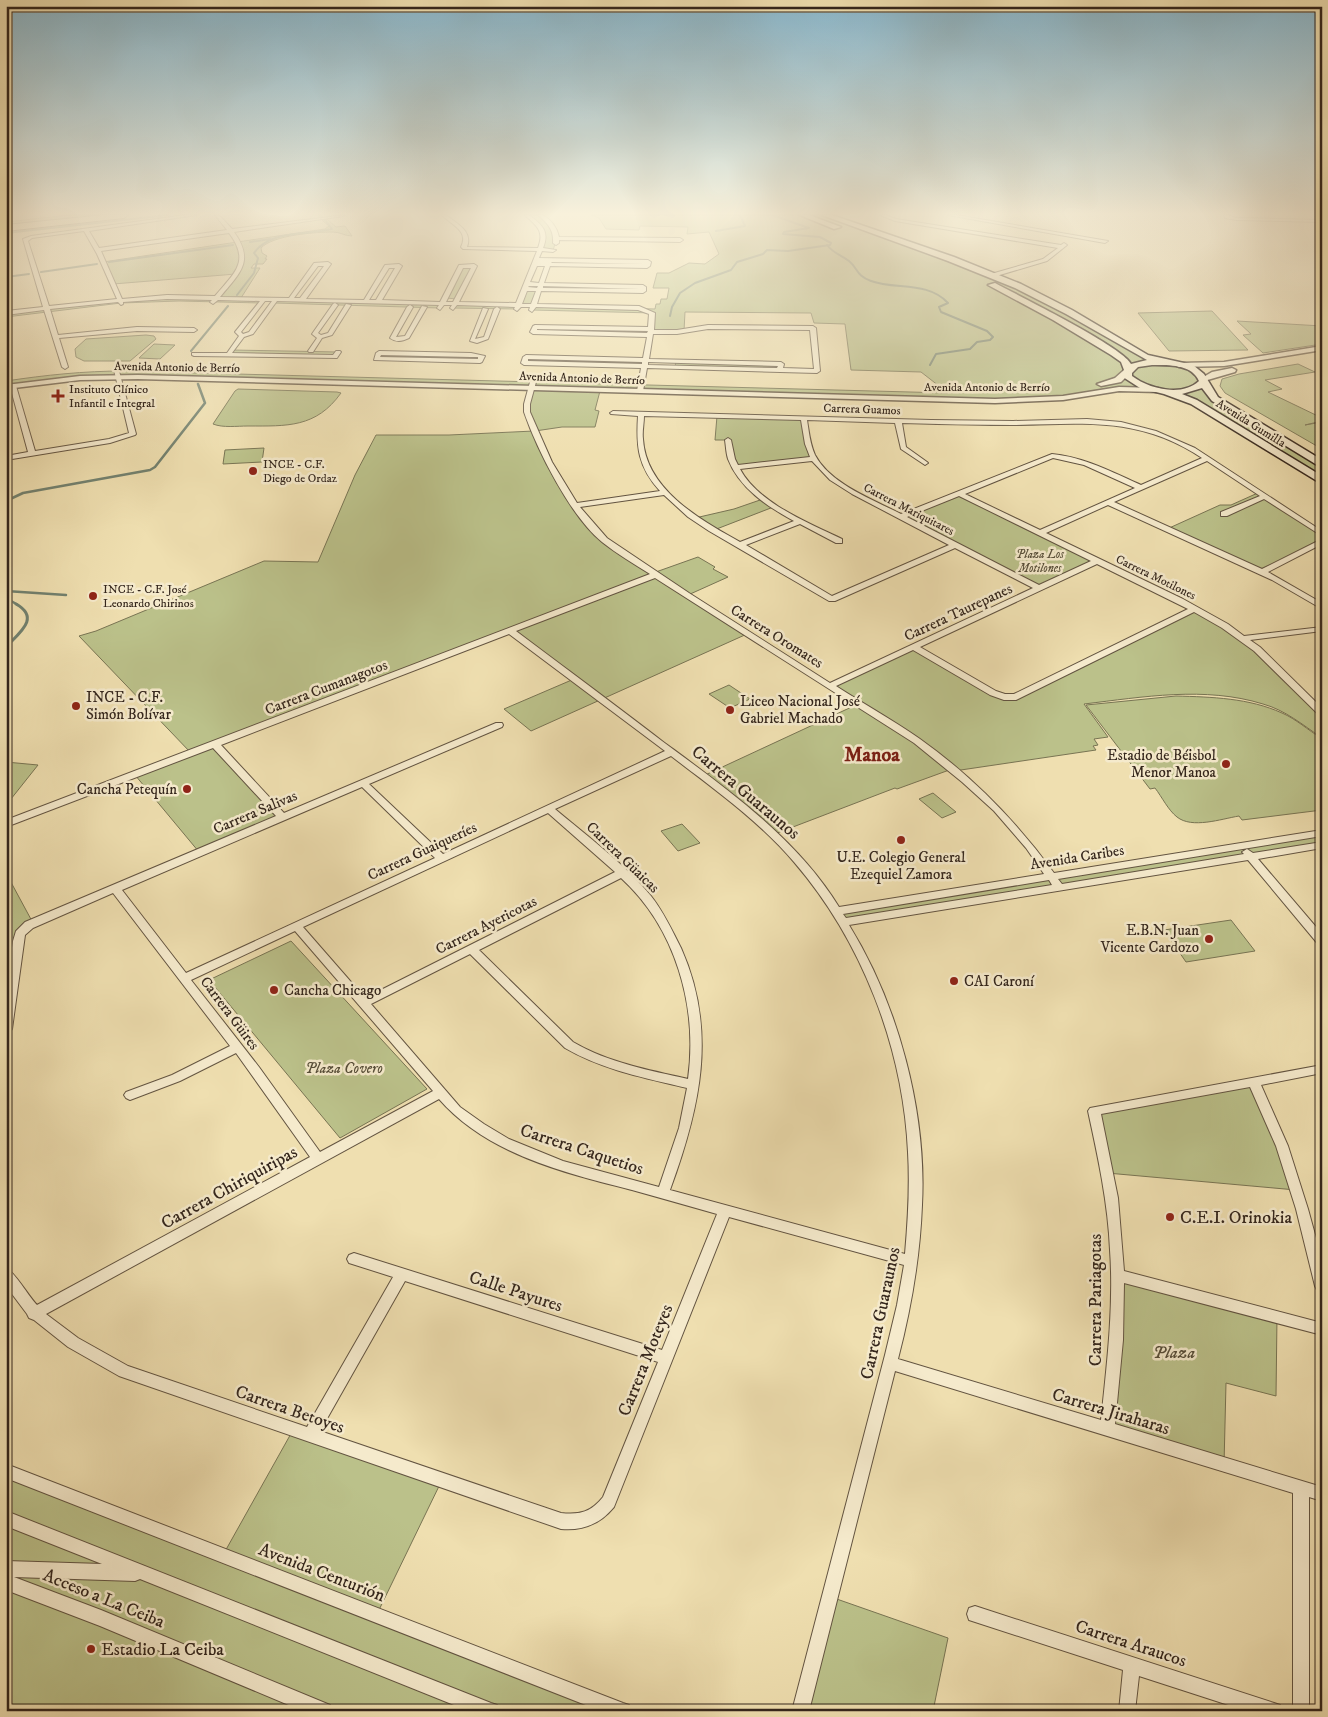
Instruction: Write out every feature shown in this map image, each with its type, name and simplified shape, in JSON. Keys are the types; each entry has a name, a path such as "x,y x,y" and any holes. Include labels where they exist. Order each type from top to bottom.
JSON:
{"main road":[{"path":"1011,295 1056,318 1114,353 1125,361 1128,370 1146,363 1166,363"},
{"path":"1034,295 1069,312 1145,357 1179,365 1198,372 1204,380 1200,387 1192,390 1161,391"},
{"name":"Avenida Gumilla","path":"1128,370 1128,377 1134,382 1194,402 1322,481"},
{"name":"Avenida Gumilla","path":"1204,380 1209,392 1215,399 1322,465"}],"street":[{"path":"43,295 65,367"},
{"path":"117,295 120,302"},
{"path":"214,300 218,295"},
{"path":"290,300 294,295"},
{"path":"302,300 306,295"},
{"path":"366,302 370,295"},
{"path":"378,302 382,295"},
{"path":"441,306 446,295"},
{"path":"454,306 459,295"},
{"path":"518,307 523,295"},
{"path":"532,308 537,295"},
{"path":"6,313 120,302 214,300 378,302 441,306"},
{"path":"242,336 238,332 262,301"},
{"path":"275,301 335,305 518,307 650,312"},
{"path":"230,352 242,336 251,333 275,301"},
{"path":"320,337 315,334 335,305"},
{"path":"311,351 320,337 330,334 348,305"},
{"path":"454,306 485,309 518,307"},
{"path":"399,340 393,337 410,307"},
{"path":"391,353 399,340 407,337 424,307"},
{"path":"532,308 639,308 652,313 651,332 641,388"},
{"path":"485,309 472,340 477,341 486,338 497,309"},
{"path":"6,317 47,310"},
{"path":"645,363 524,363 526,357 818,371 813,328 708,327 677,332 651,332 533,332 535,326 651,332"},
{"path":"55,337 132,329 194,330"},
{"path":"471,355 477,341"},
{"path":"1179,365 1224,364 1322,348"},
{"path":"194,354 230,352 338,352 335,357 230,352"},
{"path":"379,353 391,353 482,356 480,361 376,358 379,353"},
{"path":"1204,380 1222,372 1322,355"},
{"name":"Avenida Antonio de Berrío","path":"641,388 1012,394 1058,391 1108,383 1118,380 1128,370"},
{"path":"6,458 110,441 133,434 117,374"},
{"name":"Avenida Antonio de Berrío","path":"9,385 117,374 641,388 995,401 1063,398 1119,389 1161,391"},
{"path":"9,385 32,454"},
{"name":"Carrera Oromates","path":"532,385 526,404 529,419 549,462 576,505 604,540 655,575 917,741 984,796 1012,826 1059,887"},
{"name":"Carrera Guamos","path":"613,414 990,424 1082,421 1109,422 1133,426 1164,435 1208,458 1322,534"},
{"path":"641,414 639,430 640,452 645,464 665,493 676,504 698,521 832,599 955,545"},
{"name":"Carrera Mariquitares","path":"804,418 806,442 813,459 821,469 842,486 1040,588"},
{"path":"898,421 903,448 925,463"},
{"path":"728,440 729,453 735,467 743,480 755,492 801,521 839,541"},
{"path":"901,517 1052,456 1078,460 1142,488"},
{"path":"1039,533 1208,458"},
{"path":"735,467 813,459"},
{"path":"576,505 665,493"},
{"name":"Carrera Motilones","path":"958,493 1194,608 1244,638 1317,703 1322,713"},
{"path":"1224,514 1266,496"},
{"path":"1109,503 1263,572 1296,589 1322,607"},
{"path":"740,545 801,521"},
{"path":"1263,572 1322,541"},
{"name":"Carrera Taurepanes","path":"830,686 1097,561"},
{"name":"Carrera Cumanagotos","path":"6,824 655,575"},
{"path":"914,647 993,693 1010,698 1021,696 1194,608"},
{"path":"1244,638 1322,628"},
{"name":"Carrera Guaraunos","path":"509,630 734,800 795,857 845,922 878,995 901,1065 914,1152 916,1208 911,1261 889,1363 800,1711"},
{"name":"Carrera Salivas","path":"6,1029 18,941 24,929 37,921 499,725"},
{"path":"215,744 282,817"},
{"name":"Carrera Guaiqueríes","path":"185,978 671,752"},
{"path":"363,783 441,858"},
{"name":"Carrera Güaicas","path":"549,808 639,889 654,908 685,966 693,998 698,1034 694,1085 679,1148 663,1193"},
{"name":"Avenida Caribes","path":"837,911 1322,833"},
{"name":"Avenida Caribes","path":"845,922 1322,844"},
{"path":"1242,845 1322,941"},
{"name":"Carrera Ayericotas","path":"364,1003 622,873"},
{"name":"Carrera Güires","path":"115,888 238,1047 318,1159"},
{"name":"Carrera Caquetios","path":"296,926 441,1092 467,1120 479,1128 522,1150 572,1168 911,1261"},
{"path":"472,949 569,1045 578,1051 604,1061 694,1085"},
{"path":"130,1095 176,1078 238,1047"},
{"path":"1322,1069 1254,1082 1282,1146 1302,1209 1322,1286"},
{"name":"Carrera Pariagotas","path":"1107,1430 1114,1359 1117,1275 1111,1196 1094,1111 1254,1082"},
{"name":"Carrera Chiriquiripas","path":"34,1314 441,1092"},
{"name":"Carrera Moteyes","path":"592,1518 601,1512 609,1502 725,1210"},
{"name":"Calle Payures","path":"354,1258 666,1358"},
{"name":"Carrera Betoyes","path":"6,1274 18,1296 34,1314 68,1341 124,1371 561,1521 582,1522 592,1518"},
{"path":"310,1435 402,1274"},
{"path":"1117,1275 1322,1329"},
{"name":"Carrera Jiraharas","path":"889,1363 1322,1494"},
{"name":"Avenida Centurión","path":"6,1471 623,1711"},
{"path":"1301,1711 1302,1488"},
{"path":"6,1518 491,1711"},
{"path":"6,1569 143,1573"},
{"name":"Acceso a La Ceiba","path":"6,1582 101,1618 324,1711"},
{"name":"Carrera Araucos","path":"975,1614 1274,1711"},
{"path":"1127,1711 1132,1665"}],"green space":[{"path":"218,295 243,295 241,298 264,299 261,303 179,301 121,303 6,317 6,313 133,299 216,298"},
{"path":"446,295 460,295 458,299 445,298"},
{"path":"523,295 537,295 533,306 519,305"},
{"path":"668,295 1034,295 1145,357 1196,371 1204,389 1322,467 1322,481 1176,394 1131,388 1077,396 1010,401 600,391 595,410 599,411 595,427 562,427 535,431 528,412 532,389 107,377 6,387 6,381 50,375 124,371 948,393 921,372 851,370 845,324 814,323 811,313 685,312 684,331 651,332 654,313 532,310 533,306 655,309 656,304 660,304 661,299 667,299"},
{"path":"276,299 442,303 440,308 273,303"},
{"path":"455,304 519,305 517,309 453,308"},
{"path":"1212,311 1248,350 1169,351 1138,313"},
{"path":"1237,321 1322,326 1322,344 1263,353 1243,335 1251,334"},
{"path":"154,336 156,339 130,361 84,361 76,357 75,349 86,339"},
{"path":"154,344 175,345 160,359 139,358"},
{"path":"232,350 338,352 335,357 228,355"},
{"path":"676,361 781,364 780,370 675,367"},
{"path":"1298,364 1315,372 1265,380 1282,389 1268,392 1322,418 1322,421 1305,425 1322,422 1322,449 1225,393 1220,386 1222,379 1239,374"},
{"path":"238,389 341,393 321,413 300,423 275,426 226,426 213,424"},
{"path":"717,416 803,418 812,458 736,467 729,440 715,440"},
{"path":"534,431 563,486 592,527 653,573 698,557 715,567 713,569 728,577 688,595 747,634 531,731 504,709 574,679 509,631 216,744 282,817 199,852 135,775 191,753 79,636 96,631 264,561 318,562 355,475 376,435 449,435"},
{"path":"264,448 262,462 223,464 225,450"},
{"path":"1260,492 1322,534 1322,541 1263,572 1167,529 1220,505 1231,505"},
{"name":"Plaza Los Motilones","path":"958,493 1097,561 1040,589 901,517"},
{"path":"763,499 776,506 714,530 695,518 734,509"},
{"path":"1194,609 1244,638 1322,713 1322,738 1279,710 1263,704 1219,695 1151,696 1084,704 1108,737 1094,739 1098,745 1093,746 1096,750 954,771 952,769 897,789 895,788 772,835 703,776 858,704 830,686 914,647 993,693 1011,698"},
{"path":"729,685 750,699 730,708 709,694"},
{"name":"Estadio de Béisbol Menor Manoa","path":"1176,696 1217,698 1257,704 1287,715 1321,738 1322,810 1242,820 1239,816 1198,823 1183,821 1177,817 1155,788 1150,789 1086,705"},
{"path":"6,762 38,765 7,804 6,804"},
{"path":"933,793 956,812 942,818 919,799"},
{"path":"682,824 700,843 678,851 661,831"},
{"path":"1322,833 1322,845 845,922 837,911"},
{"path":"6,873 33,923 18,941 6,943"},
{"path":"1231,920 1255,951 1186,962 1164,930"},
{"name":"Plaza Covero","path":"291,941 427,1089 340,1138 209,980"},
{"path":"1254,1082 1296,1190 1107,1173 1094,1111"},
{"name":"Plaza","path":"1117,1275 1277,1317 1276,1396 1226,1383 1224,1465 1107,1430"},
{"path":"293,1430 442,1480 377,1614 623,1711 6,1711 6,1471 223,1555"},
{"path":"831,1597 948,1638 933,1711 803,1711"}],"waterway":[{"path":"670,316 672,307 679,295"},
{"path":"930,365 936,354 970,349 977,342 990,340 993,337 987,331 941,312 939,307 948,303 938,295"},
{"path":"191,351 228,306"},
{"path":"6,501 23,493 150,470 155,467 205,403 198,384"},
{"path":"6,591 66,595"},
{"path":"6,598 18,605"},
{"path":"6,647 21,631 27,620 27,615 23,609 16,604"}],"place":[{"name":"Instituto Clínico Infantil e Integral","path":"58,396"},
{"name":"INCE - C.F. Diego de Ordaz","path":"253,471"},
{"name":"INCE - C.F. José Leonardo Chirinos","path":"93,596"},
{"name":"INCE - C.F. Simón Bolívar","path":"76,706"},
{"name":"Liceo Nacional José Gabriel Machado","path":"730,710"},
{"name":"Estadio de Béisbol Menor Manoa","path":"1226,764"},
{"name":"Cancha Petequín","path":"187,789"},
{"name":"U.E. Colegio General Ezequiel Zamora","path":"901,840"},
{"name":"E.B.N. Juan Vicente Cardozo","path":"1209,939"},
{"name":"CAI Caroní","path":"954,981"},
{"name":"Cancha Chicago","path":"274,990"},
{"name":"C.E.I. Orinokia","path":"1170,1217"},
{"name":"Estadio La Ceiba","path":"91,1649"}],"district":[{"name":"Manoa","path":"872,754"}]}
